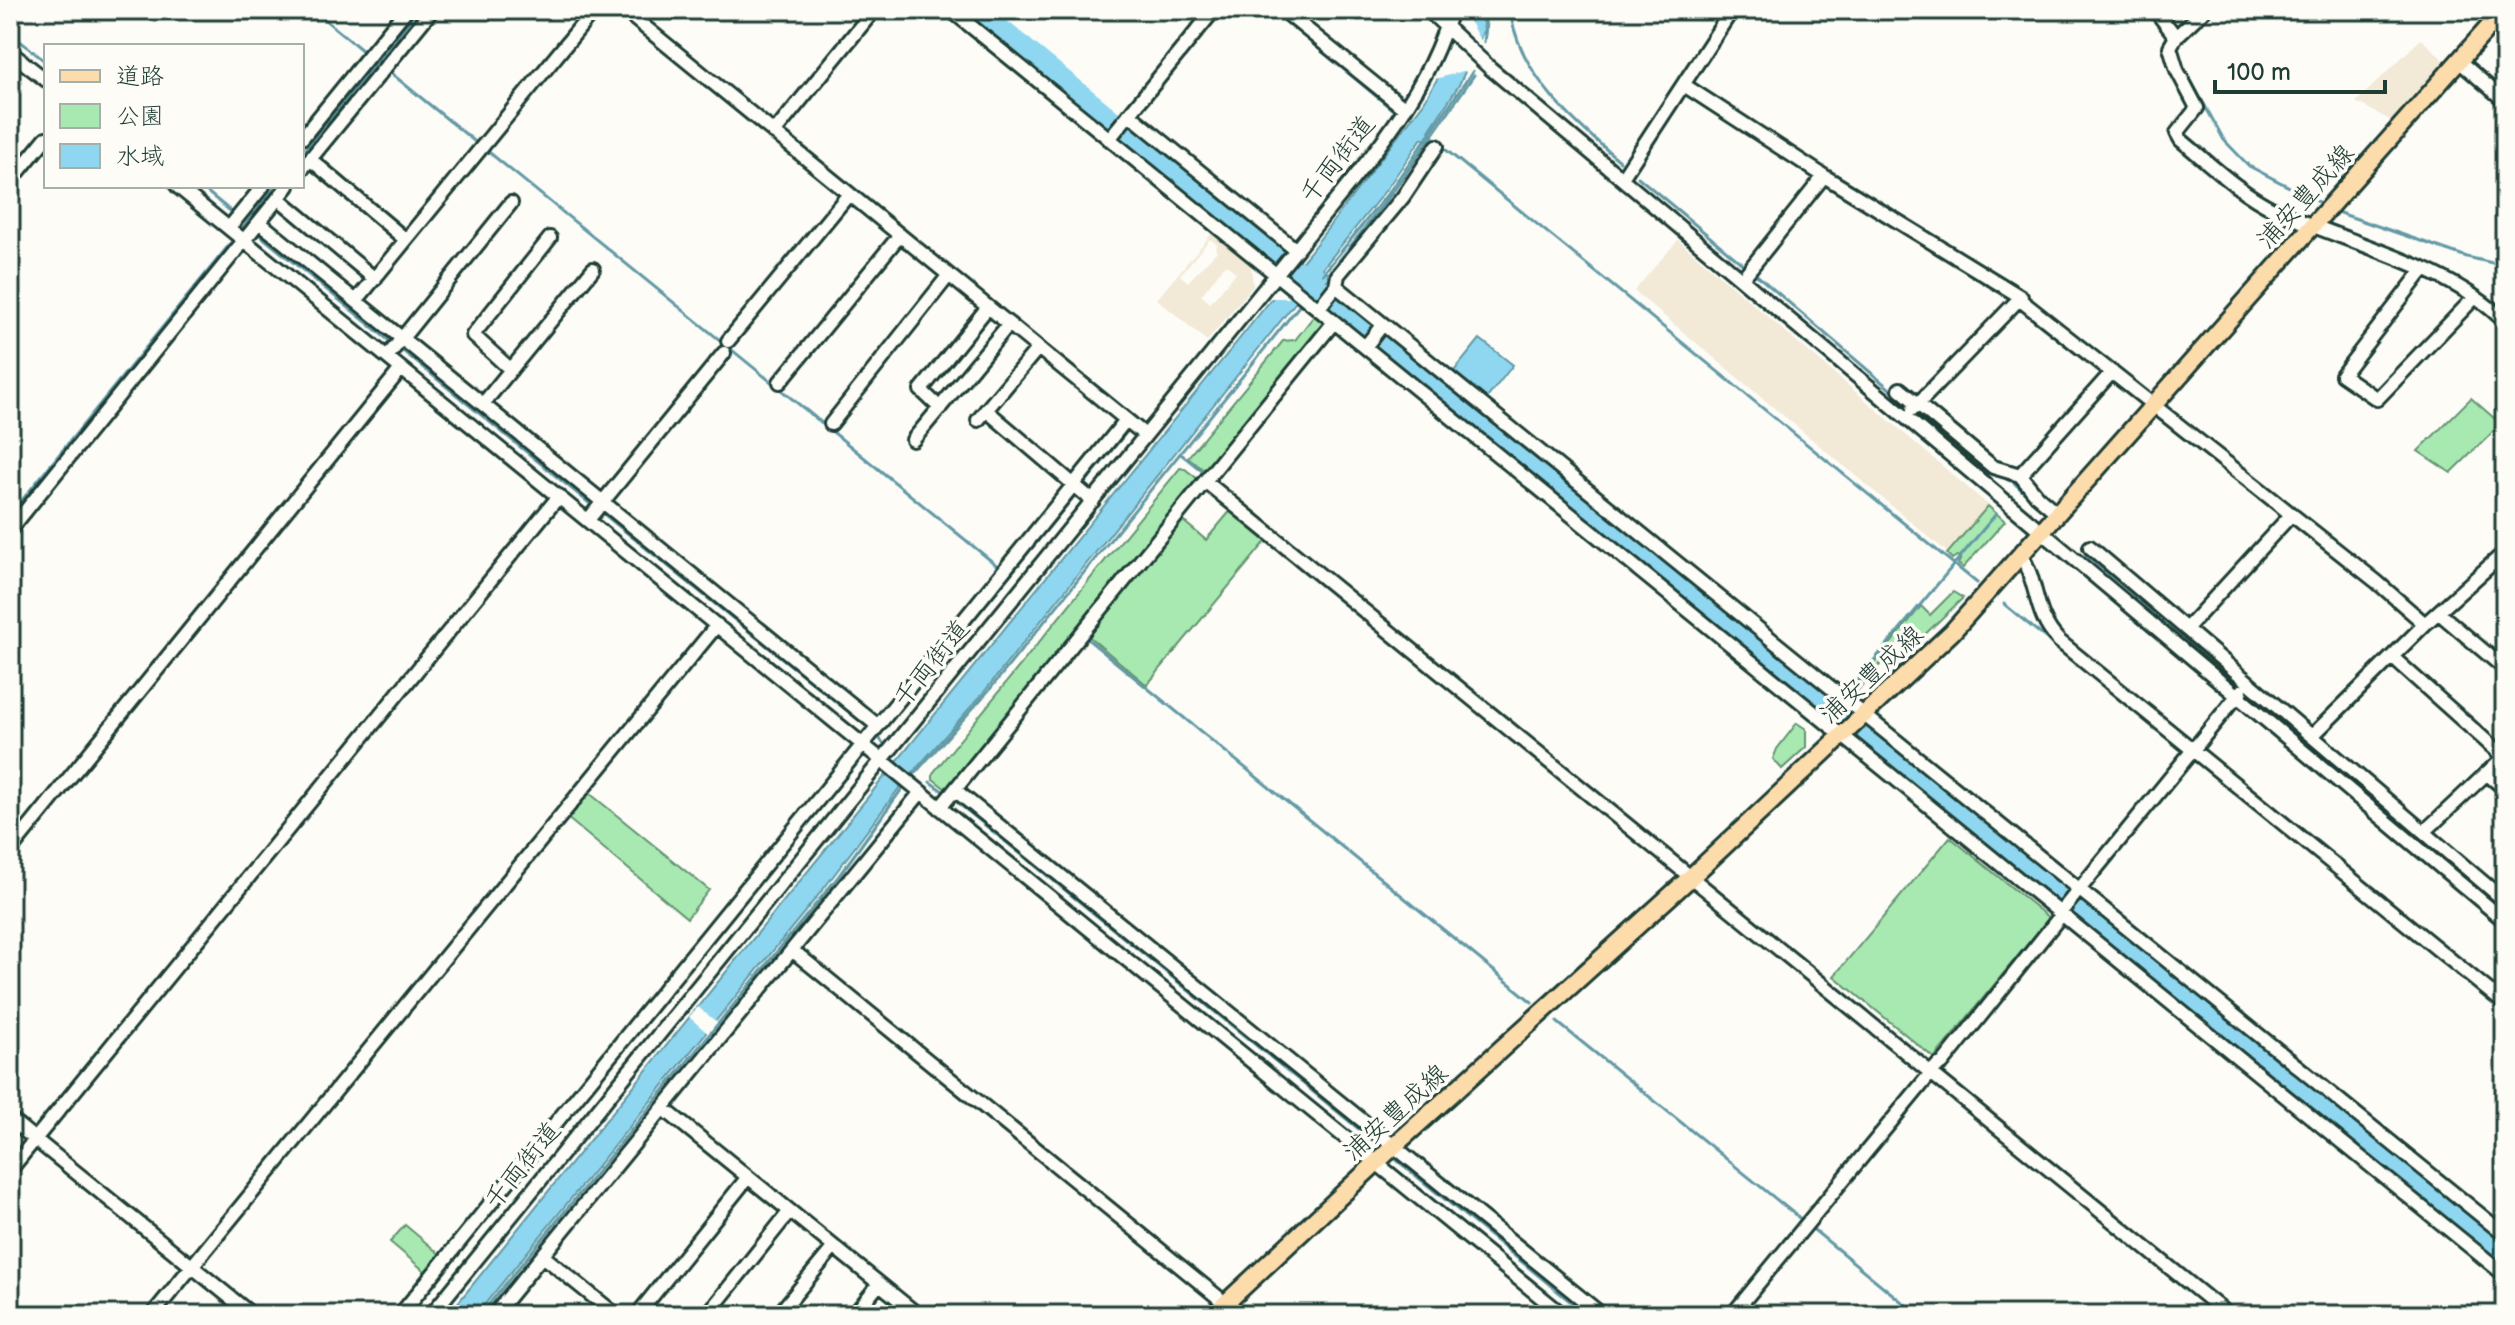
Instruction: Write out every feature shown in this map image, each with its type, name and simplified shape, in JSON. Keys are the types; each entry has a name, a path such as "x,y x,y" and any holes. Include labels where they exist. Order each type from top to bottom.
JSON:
{"main road":[{"name":"浦安豊成線","path":"1224,1311 1386,1153 1690,878 1952,632 2504,10"}],"street":[{"path":"304,136 406,10"},
{"path":"406,240 306,164 432,10"},
{"path":"356,301 594,10"},
{"path":"624,10 777,130 849,194 1145,435"},
{"path":"777,130 874,10"},
{"path":"951,10 1296,250"},
{"path":"1119,126 1214,10"},
{"path":"1283,10 1405,109"},
{"path":"1428,10 1486,64 1622,178 1747,273 1905,417 2505,921"},
{"name":"千両街道","path":"431,1315 758,914 886,763 1145,435 1280,278 1296,250 1405,109 1431,66 1451,10"},
{"path":"1622,178 1732,10"},
{"path":"2155,10 2173,41 2177,70 2197,108 2179,128 2177,133 2181,140 2255,199 2312,226 2460,285 2490,306 2505,322"},
{"path":"2173,41 2204,10"},
{"path":"10,52 44,78"},
{"path":"2459,61 2505,101"},
{"path":"1684,85 1824,176 2021,297 2019,299 2377,582 2425,624"},
{"path":"1119,126 1280,278 1382,326 2505,1275"},
{"path":"10,182 44,140"},
{"path":"1324,298 1338,275 1403,197 1437,146"},
{"path":"1747,273 1824,176"},
{"path":"180,188 356,301 395,346 401,369 559,496 596,510 871,735 886,763 916,788 949,798 1386,1153 1602,1315"},
{"path":"244,228 262,188"},
{"path":"10,530 244,228 286,188"},
{"path":"596,510 849,194"},
{"path":"278,198 375,279"},
{"path":"395,346 511,203"},
{"path":"244,228 395,346 483,404 717,625 871,735"},
{"path":"780,382 900,235"},
{"path":"511,370 473,335 550,238"},
{"path":"483,404 593,269"},
{"path":"2423,270 2342,375 2377,399 2475,297"},
{"path":"831,424 949,275"},
{"path":"1324,298 1334,322 1367,344 1855,724 2068,903 2505,1235"},
{"path":"1905,417 2019,299"},
{"path":"940,408 921,390 988,307"},
{"path":"949,798 1334,322"},
{"path":"913,440 1009,324"},
{"path":"1367,344 1382,326"},
{"path":"1038,348 982,415 1093,501"},
{"path":"10,851 401,369"},
{"path":"2020,475 2112,372"},
{"path":"1900,389 1993,467 2020,475 2037,496 2057,513"},
{"path":"400,1315 571,1112 742,901 871,735 1077,488 1126,420"},
{"path":"1209,479 1690,878 1933,1069 2228,1315"},
{"path":"10,1170 559,496"},
{"path":"2186,629 2290,516"},
{"path":"2090,547 2505,901"},
{"path":"2312,736 2425,624 2505,552"},
{"path":"2021,555 2029,567 2036,601 2048,630 2505,1004"},
{"path":"2439,613 2505,669"},
{"path":"152,1315 189,1264 717,625"},
{"path":"2392,657 2504,756 2424,832"},
{"path":"1732,1315 1933,1069 1942,1064 2068,903 2249,682"},
{"path":"2486,773 2505,789"},
{"path":"494,1315 792,950 916,788"},
{"path":"949,798 1386,1153 1563,1315"},
{"path":"742,901 758,914"},
{"path":"792,950 1224,1311"},
{"path":"663,1108 918,1315"},
{"path":"571,1112 586,1124"},
{"path":"10,1119 252,1315"},
{"path":"637,1315 748,1177"},
{"path":"508,1188 523,1200"},
{"path":"707,1315 790,1211"},
{"path":"462,1239 481,1254"},
{"path":"778,1315 834,1247"},
{"path":"543,1256 616,1315"},
{"path":"854,1315 879,1284"}],"shaded area":[{"path":"2421,39 2445,61 2392,121 2356,102"},
{"path":"1212,233 1251,265 1253,286 1207,341 1157,299","holes":["1210,239 1218,245 1217,251 1188,282 1180,275","1226,264 1236,273 1210,303 1201,295"]},
{"path":"1678,240 1988,505 1947,552 1634,291"}],"green space":[{"path":"1314,316 1326,325 1206,472 1188,457 1283,341 1295,340"},
{"path":"2471,398 2501,424 2451,473 2418,451"},
{"path":"1180,468 1199,480 946,789 933,779 933,773"},
{"path":"1988,506 2005,521 1963,568 1958,564 1961,558 1957,556 1952,559 1947,554"},
{"path":"1232,509 1268,539 1147,685 1087,635 1182,520 1206,540"},
{"path":"1953,592 1963,598 1916,643 1906,635 1851,698 1848,696 1921,606 1930,615"},
{"path":"1797,723 1806,729 1806,747 1782,769 1773,759"},
{"path":"588,792 709,890 687,918 566,817"},
{"path":"1950,837 2049,918 1934,1058 1834,976"},
{"path":"405,1225 442,1256 427,1273 390,1242"}],"water":[{"path":"1470,10 1480,10 1484,29 1459,85 1429,131 1437,141 1435,144 1422,138 1386,190 1323,268 1331,275 1316,294 1295,303 984,692 900,787 825,887 476,1315 448,1315 1309,253 1424,102 1470,22"},
{"path":"1480,339 1513,365 1487,398 1454,371"}],"pier":[{"path":"1466,15 1478,37 1494,54 1478,75 1463,71 1436,79 1466,22"},
{"path":"1416,148 1419,150 1390,192 1329,268 1333,272 1331,274 1324,269 1387,190"},
{"path":"1291,271 1316,295 1300,306 1291,298 1270,298"},
{"path":"698,1007 719,1024 710,1035 689,1017"}],"waterway":[{"path":"313,10 363,51"},
{"path":"304,152 419,10"},
{"path":"978,10 1280,256"},
{"path":"1272,10 1393,110"},
{"path":"1483,10 1486,27 1484,42"},
{"path":"1510,10 1515,33 1536,75 1566,113 1620,161"},
{"path":"2147,10 2164,32"},
{"path":"10,33 44,60"},
{"path":"2179,59 2224,140 2249,166 2324,205"},
{"path":"1323,274 1389,192 1473,71"},
{"path":"711,73 776,126"},
{"path":"392,74 479,145"},
{"path":"1328,275 1392,193 1474,75"},
{"path":"782,131 1136,418 1134,420"},
{"path":"1440,145 1977,583"},
{"path":"485,149 1000,568"},
{"path":"1638,177 1746,267"},
{"path":"202,188 234,214"},
{"path":"239,233 274,188"},
{"path":"2334,211 2467,257 2505,266"},
{"path":"255,231 392,343"},
{"path":"10,515 234,239"},
{"path":"1293,267 2505,1252"},
{"path":"1752,271 1904,401"},
{"path":"909,780 990,689 1303,301"},
{"path":"398,347 594,507"},
{"path":"1081,488 1129,429"},
{"path":"1181,454 1206,474"},
{"path":"1990,472 2012,481 2033,501"},
{"path":"1221,486 1682,861"},
{"path":"876,739 1076,494"},
{"path":"600,511 871,730"},
{"path":"1846,694 1996,514"},
{"path":"2085,554 2234,680"},
{"path":"2004,604 2181,749"},
{"path":"1085,637 1532,1002"},
{"path":"2254,696 2505,909"},
{"path":"877,735 883,743"},
{"path":"823,804 863,756"},
{"path":"2195,760 2505,1012"},
{"path":"930,782 947,794"},
{"path":"480,1315 838,877 904,786"},
{"path":"953,799 1381,1147"},
{"path":"555,1134 793,841"},
{"path":"1707,882 1934,1066"},
{"path":"875,1010 1222,1292"},
{"path":"1557,1022 1803,1221"},
{"path":"1940,1071 2238,1315"},
{"path":"670,1105 928,1315"},
{"path":"1393,1157 1587,1315"},
{"path":"1809,1226 1918,1315"},
{"path":"545,1266 605,1315"}]}
